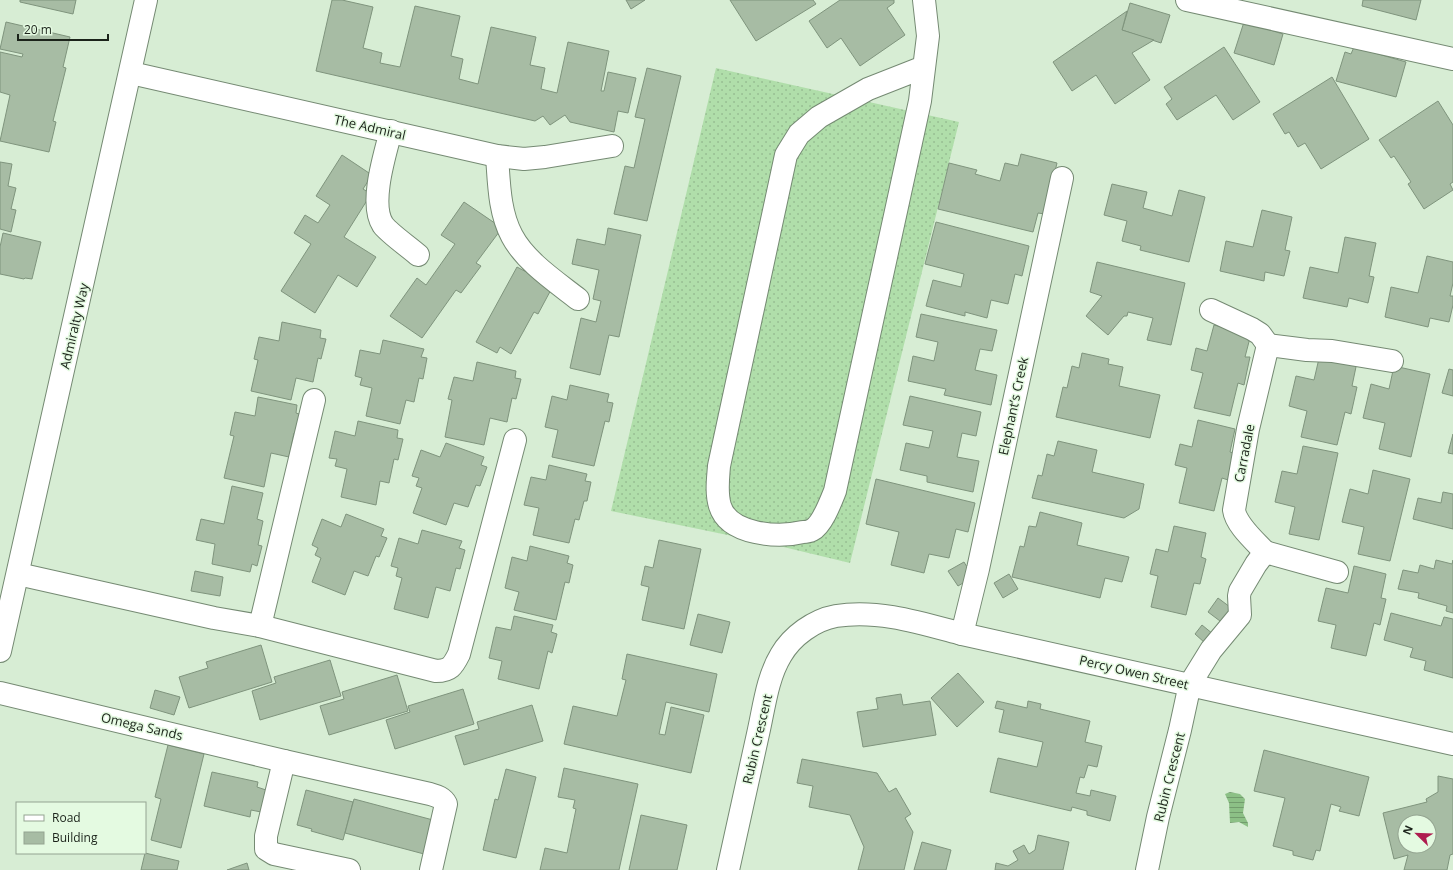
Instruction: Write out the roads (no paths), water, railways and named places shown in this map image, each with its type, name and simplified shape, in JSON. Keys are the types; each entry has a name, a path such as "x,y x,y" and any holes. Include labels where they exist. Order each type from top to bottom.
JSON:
{"street":[{"name":"Admiralty Way","path":"0,651 131,73 146,0"},
{"path":"924,0 928,36 920,101 835,491 826,513 813,530 791,535 771,536 742,528 727,519 720,506 718,490 719,466 786,155 800,134 819,117 868,89 924,67"},
{"path":"1187,0 1453,59"},
{"name":"The Admiral","path":"131,73 497,156 524,159 612,146"},
{"path":"391,132 382,168 378,193 379,211 384,226 418,255"},
{"path":"497,156 501,198 511,236 519,248 545,273 578,299"},
{"name":"Elephant’s Creek","path":"962,634 978,568 1062,178"},
{"path":"1211,310 1252,328 1260,334 1268,345 1307,350 1332,351 1392,361"},
{"name":"Carradale","path":"1265,552 1239,524 1234,510 1248,430 1268,345"},
{"path":"260,626 314,400"},
{"path":"18,574 214,618 260,626 436,671 444,671 450,668 458,654 515,440"},
{"path":"1190,684 1211,650 1240,615 1240,591 1265,552 1337,572"},
{"name":"Percy Owen Street","path":"816,624 836,616 870,615 905,619 962,634 1453,744"},
{"name":"Rubin Crescent","path":"728,870 766,698 777,663 791,641 802,632 816,624"},
{"name":"Rubin Crescent","path":"1147,870 1158,817 1190,684"},
{"name":"Omega Sands","path":"0,693 284,761 430,794 444,800 446,804 431,870"},
{"path":"284,761 266,836 266,849 274,854 349,870"}]}
